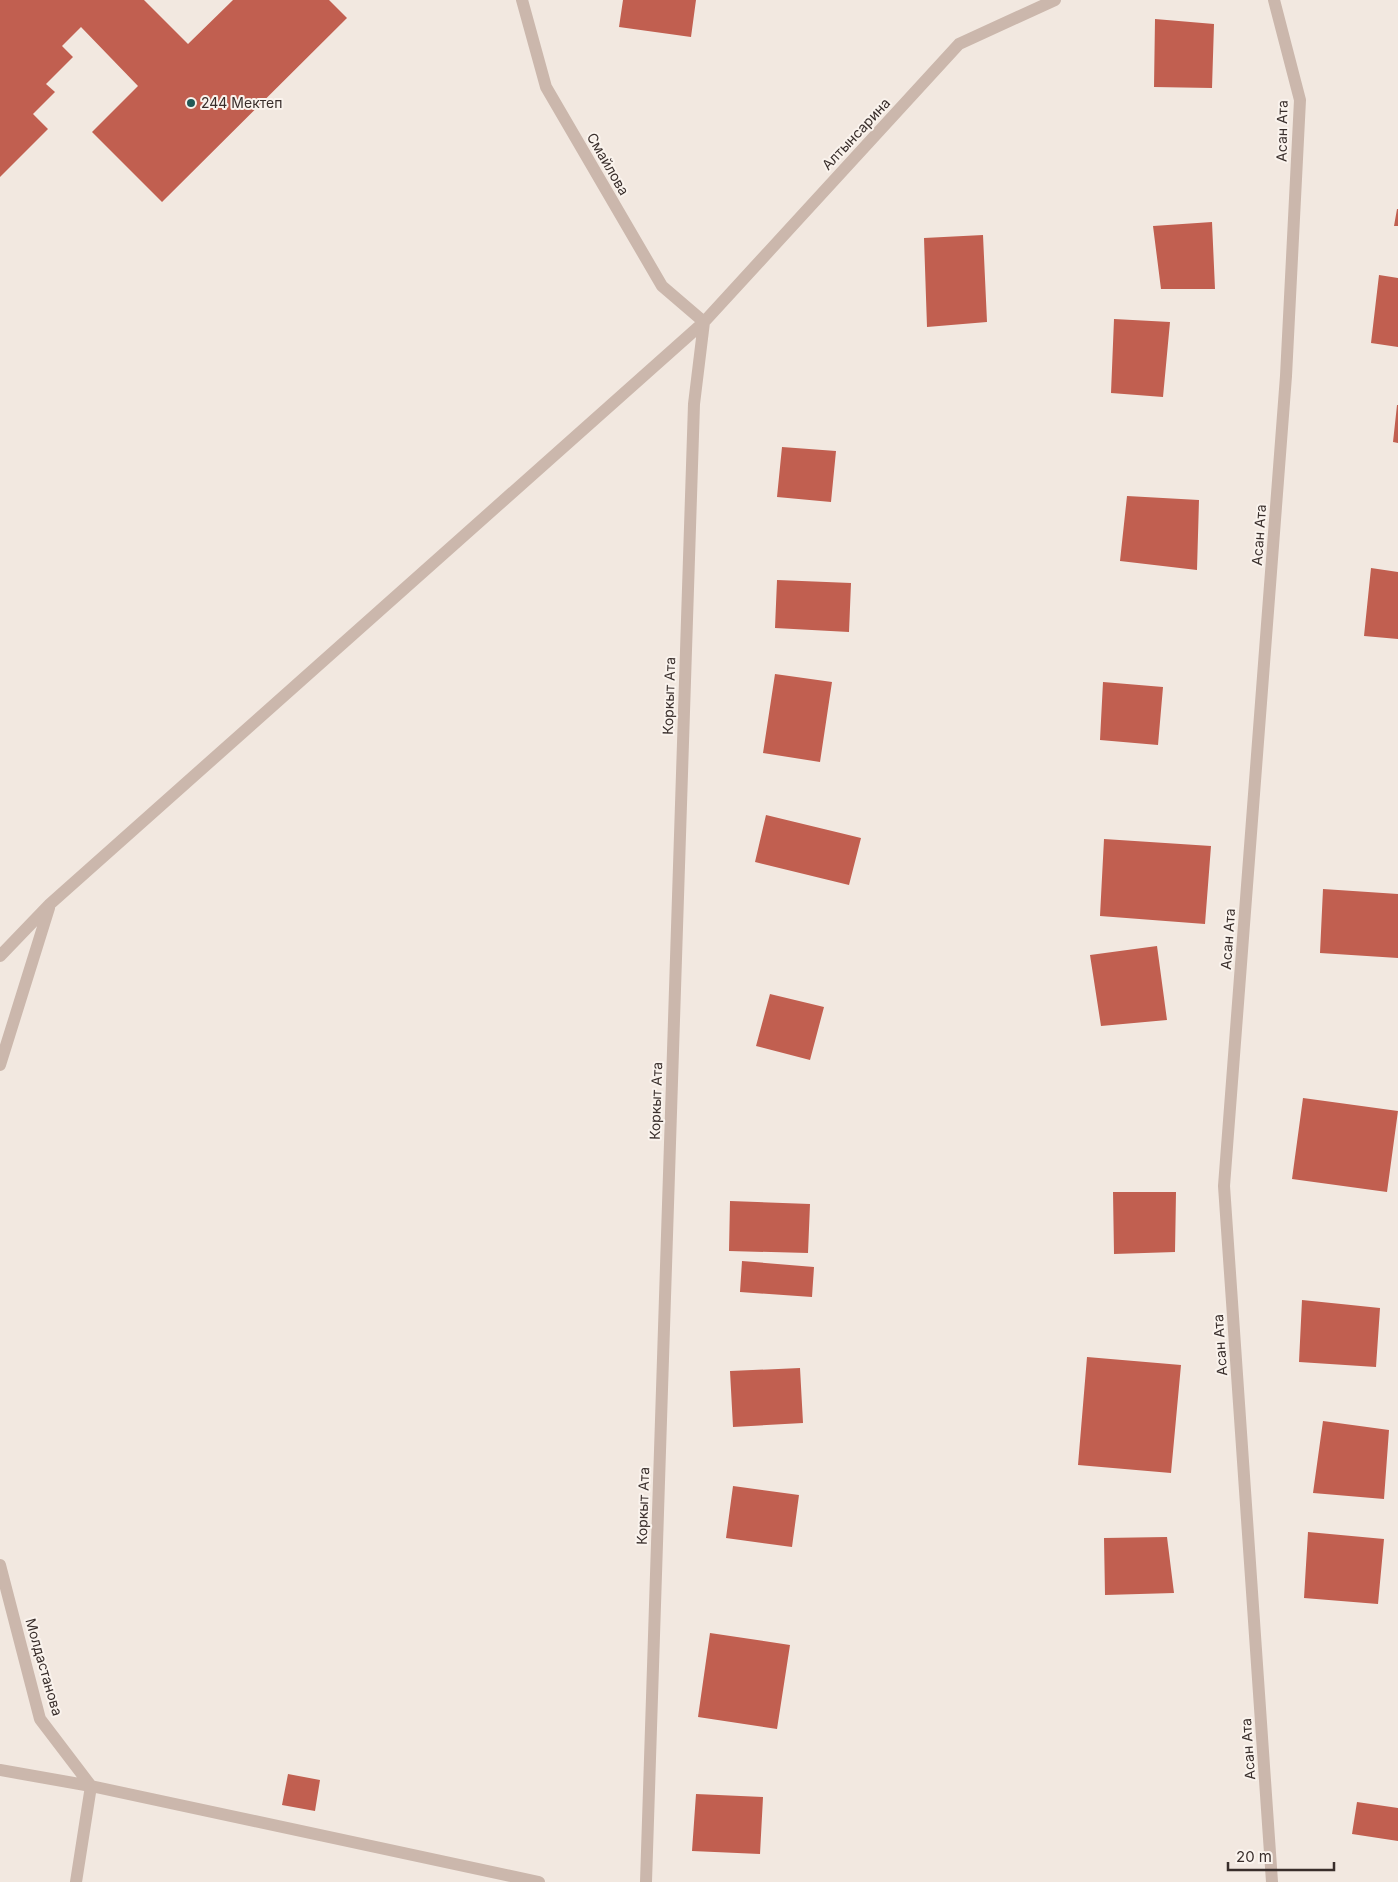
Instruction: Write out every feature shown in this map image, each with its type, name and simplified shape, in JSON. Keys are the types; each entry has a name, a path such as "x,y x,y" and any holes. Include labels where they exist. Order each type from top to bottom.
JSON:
{"street":[{"name":"Смайлова","path":"522,0 546,87 662,286 704,322"},
{"name":"Алтынсарина","path":"0,956 50,904 704,322 959,44 1055,0"},
{"name":"Асан Ата","path":"1272,1882 1224,1186 1286,376 1300,100 1274,0"},
{"name":"Коркыт Ата","path":"646,1882 694,414 704,322"},
{"path":"0,1065 50,904"},
{"name":"Молдастанова","path":"0,1565 40,1719 91,1786"},
{"path":"0,1770 91,1786 539,1882"},
{"path":"76,1882 91,1786"}],"building":[{"name":"244 Мектеп","path":"0,0 144,0 188,44 233,0 329,0 347,18 162,202 92,132 138,86 81,27 62,46 73,57 46,84 55,92 33,114 48,129 0,177"},
{"path":"623,0 696,0 691,37 619,27"},
{"path":"1155,19 1214,24 1212,88 1154,87"},
{"path":"1397,209 1398,226 1394,226"},
{"path":"1212,222 1215,289 1161,289 1153,226"},
{"path":"983,235 987,322 927,327 924,238"},
{"path":"1379,275 1398,278 1398,347 1371,343"},
{"path":"1114,319 1170,322 1163,397 1111,393"},
{"path":"1398,405 1398,443 1393,442"},
{"path":"782,447 836,451 831,502 777,497"},
{"path":"1127,496 1199,500 1197,570 1120,561"},
{"path":"1371,568 1398,572 1398,639 1364,636"},
{"path":"777,580 851,583 849,632 775,628"},
{"path":"775,674 832,682 820,762 763,753"},
{"path":"1103,682 1163,687 1158,745 1100,740"},
{"path":"766,815 861,838 849,885 755,862"},
{"path":"1104,839 1211,846 1205,924 1100,916"},
{"path":"1323,889 1398,894 1398,958 1320,953"},
{"path":"1157,946 1167,1020 1101,1026 1090,955"},
{"path":"770,994 824,1007 810,1060 756,1046"},
{"path":"1303,1098 1398,1111 1387,1192 1292,1179"},
{"path":"1113,1192 1176,1192 1175,1252 1114,1254"},
{"path":"730,1201 810,1204 808,1253 729,1251"},
{"path":"742,1261 814,1267 812,1297 740,1292"},
{"path":"1302,1300 1380,1308 1376,1367 1299,1362"},
{"path":"1087,1357 1181,1365 1171,1473 1078,1465"},
{"path":"800,1368 803,1423 733,1427 730,1371"},
{"path":"1323,1421 1389,1430 1384,1499 1313,1493"},
{"path":"733,1486 799,1495 792,1547 726,1538"},
{"path":"1308,1532 1384,1539 1378,1604 1304,1598"},
{"path":"1167,1537 1174,1593 1105,1595 1104,1538"},
{"path":"710,1633 790,1645 777,1729 698,1717"},
{"path":"288,1774 320,1780 315,1811 282,1805"},
{"path":"696,1794 763,1797 760,1854 692,1851"},
{"path":"1357,1802 1398,1808 1398,1841 1352,1834"}],"place":[{"name":"244 Мектеп","path":"191,103"}]}
